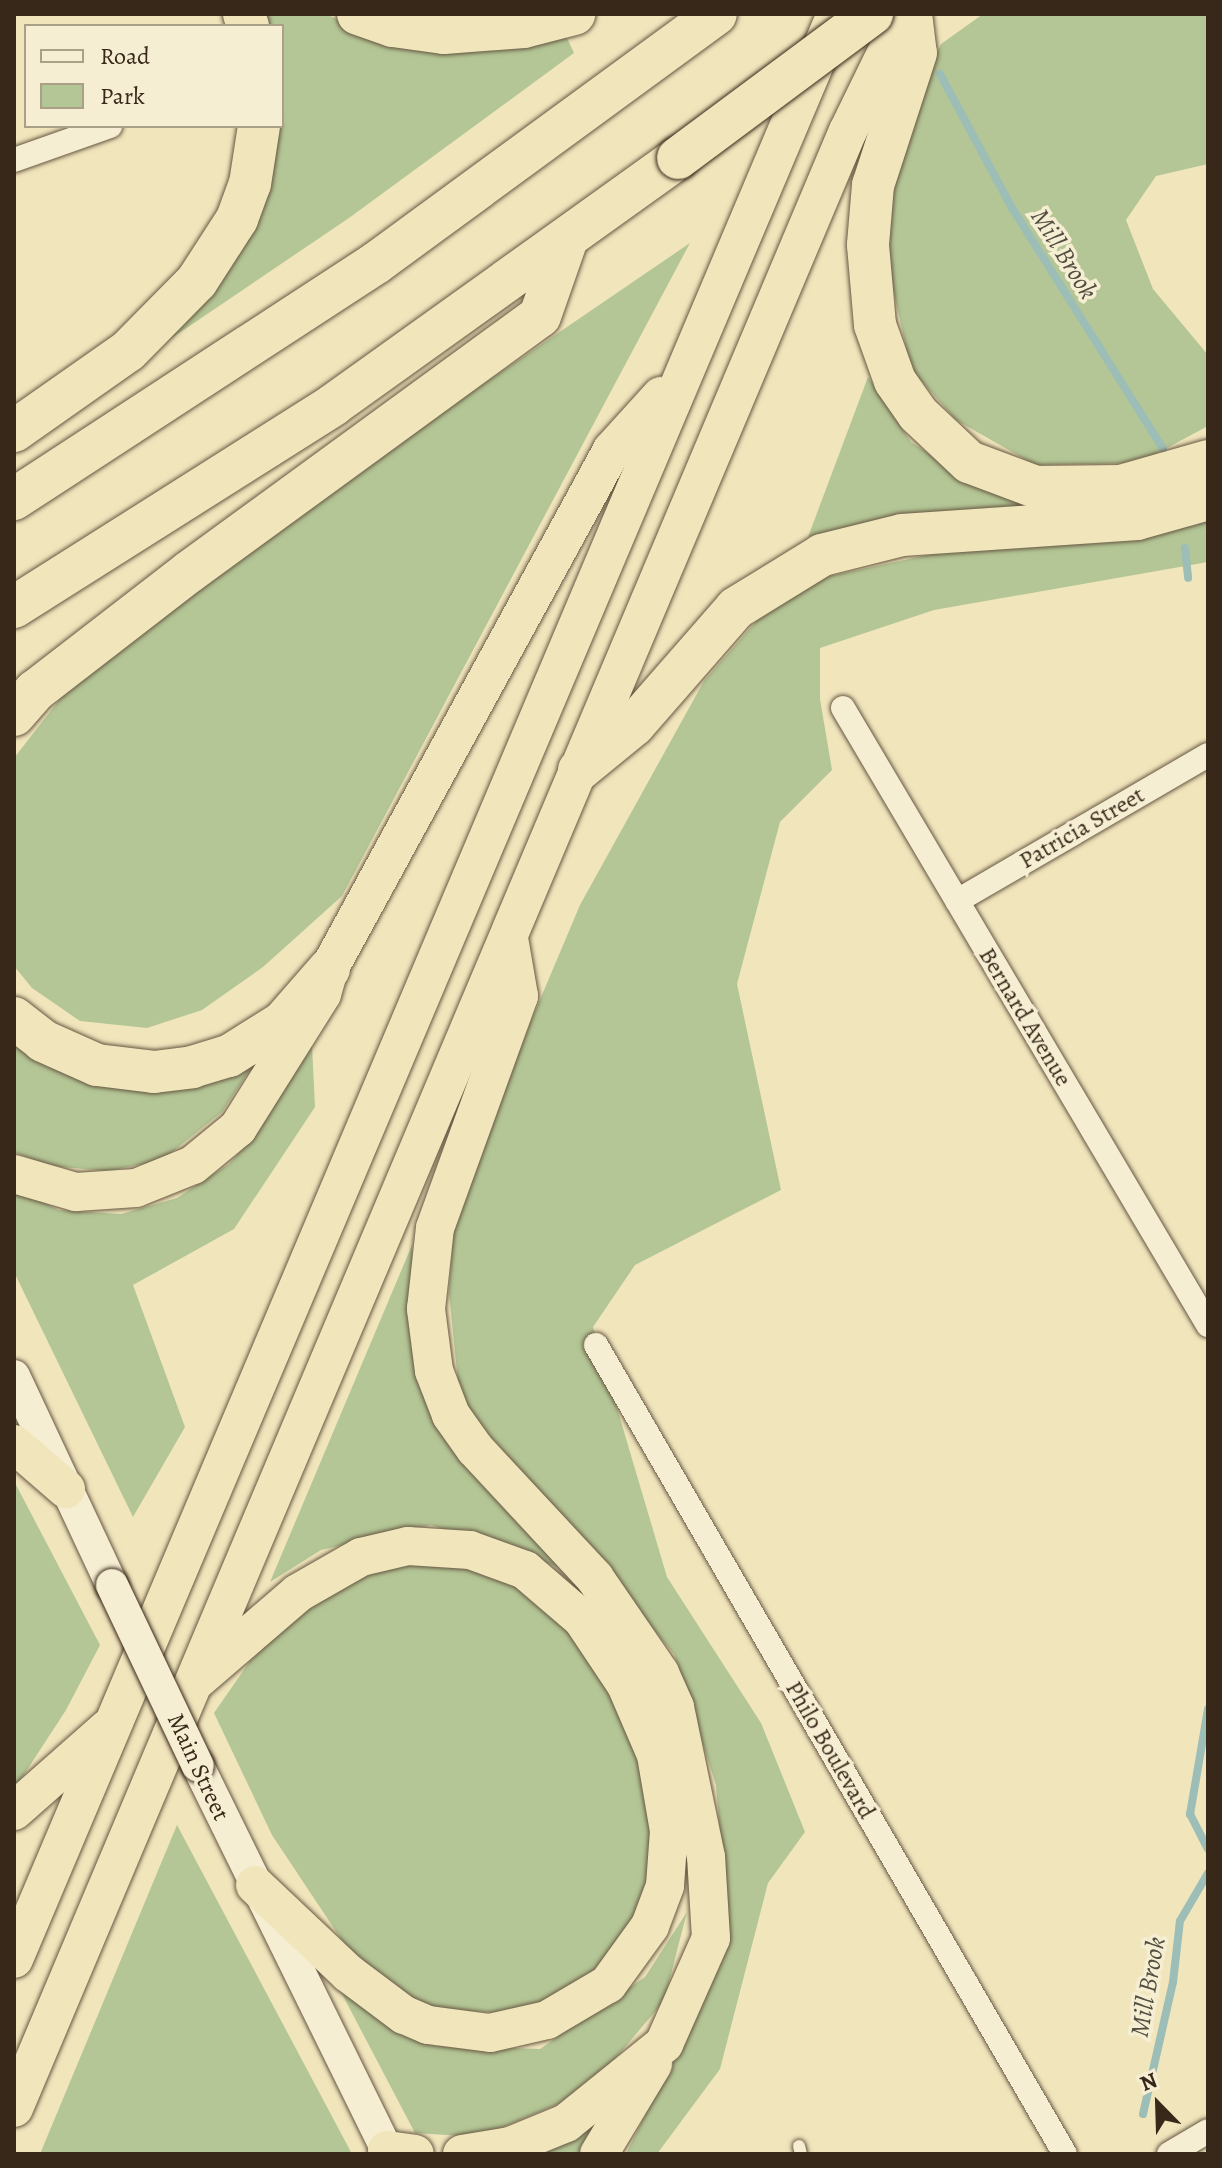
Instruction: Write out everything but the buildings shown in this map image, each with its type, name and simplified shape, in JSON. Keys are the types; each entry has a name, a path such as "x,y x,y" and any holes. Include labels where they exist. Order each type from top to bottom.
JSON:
{"highway":[{"path":"358,14 393,26 444,33 524,27 574,14"},
{"path":"14,499 376,263 716,14"},
{"path":"14,1959 679,376 836,14"},
{"path":"14,607 333,405 567,239 872,14"},
{"path":"908,14 916,53 873,185 868,245 875,325 895,381 918,414 969,462 1036,487 1121,486 1208,461"},
{"path":"14,2108 848,131 908,14"},
{"path":"14,431 128,351 197,281 237,219 250,184 259,128"},
{"path":"14,715 35,691 189,572 540,316 567,239"},
{"path":"14,1018 43,1041 97,1065 154,1072 192,1067 229,1056 283,1022 329,969 612,450 679,376"},
{"path":"579,770 634,725 669,679 736,608 822,555 902,535 1137,519 1208,499"},
{"path":"509,938 519,996 442,1200 431,1255 429,1341 451,1415 492,1469 619,1609 675,1707 706,1857 711,1938 664,2044 599,2154"},
{"path":"14,1174 47,1187 104,1192 136,1188 193,1165 238,1128 322,994 329,969"},
{"path":"14,1444 66,1489"},
{"path":"189,1687 327,1573 387,1550 470,1550 525,1570 582,1619 626,1685 656,1755 669,1831 665,1886 650,1926 608,1984 547,2020 490,2033 428,2025 404,2015 348,1973 255,1885"},
{"path":"14,1811 111,1725"},
{"path":"462,2154 510,2146 566,2123 664,2044"}],"main road":[{"name":"Main Street","path":"14,1376 255,1885 397,2153"}],"street":[{"path":"14,160 104,128"},
{"name":"Bernard Avenue","path":"843,708 1208,1325"},
{"name":"Patricia Street","path":"957,901 1208,755"},
{"name":"Philo Boulevard","path":"596,1345 1065,2154"},
{"path":"1169,2154 1208,2131"}],"green space":[{"path":"259,14 326,14 378,39 567,38 574,53 349,218 129,367 275,128 284,128 284,24 262,24"},
{"path":"983,14 1208,14 1208,164 1156,176 1126,220 1153,289 1208,355 1208,426 1139,463 1035,465 956,420 911,369 883,244 901,130 941,44"},
{"path":"690,243 342,896 263,967 202,1010 147,1028 80,1021 32,988 14,966 14,758 74,681 161,604"},
{"path":"868,377 911,442 987,491 1043,506 884,519 808,537"},
{"path":"1208,516 1208,562 934,610 820,648 820,699 832,770 780,822 737,984 781,1190 635,1265 593,1327 667,1577 761,1723 805,1832 768,1883 720,2069 657,2154 626,2154 729,1945 716,1785 674,1654 460,1400 449,1294 455,1201 580,905 704,681 788,585 965,547 1100,543"},
{"path":"14,1044 207,1084 251,1068 222,1112 162,1160 108,1171 50,1166 14,1152"},
{"path":"312,1045 315,1107 234,1229 133,1285 185,1427 133,1517 14,1272 14,1187 58,1210 121,1214 177,1198 229,1164 257,1133"},
{"path":"412,1245 414,1340 561,1568 431,1525 321,1550 270,1582"},
{"path":"14,1481 100,1645 66,1710 14,1790"},
{"path":"445,1562 499,1577 551,1608 591,1658 623,1714 645,1772 653,1837 646,1897 622,1940 594,1972 553,1998 512,2013 423,2009 378,1983 343,1942 272,1835 214,1713 250,1661 289,1622 341,1583 394,1566"},
{"path":"177,1825 352,2154 40,2154"},
{"path":"687,1912 664,2001 587,2092 479,2137 415,2133 341,1992 435,2046 540,2049 645,1977"},
{"path":"618,2100 583,2154 540,2154"}],"waterway":[{"name":"Mill Brook","path":"940,74 1012,208 1163,449"},
{"name":"Mill Brook","path":"1185,548 1188,578"},
{"name":"Mill Brook","path":"1208,1709 1190,1814 1208,1849"},
{"name":"Mill Brook","path":"1143,2114 1173,1982 1180,1921 1208,1873"}]}
